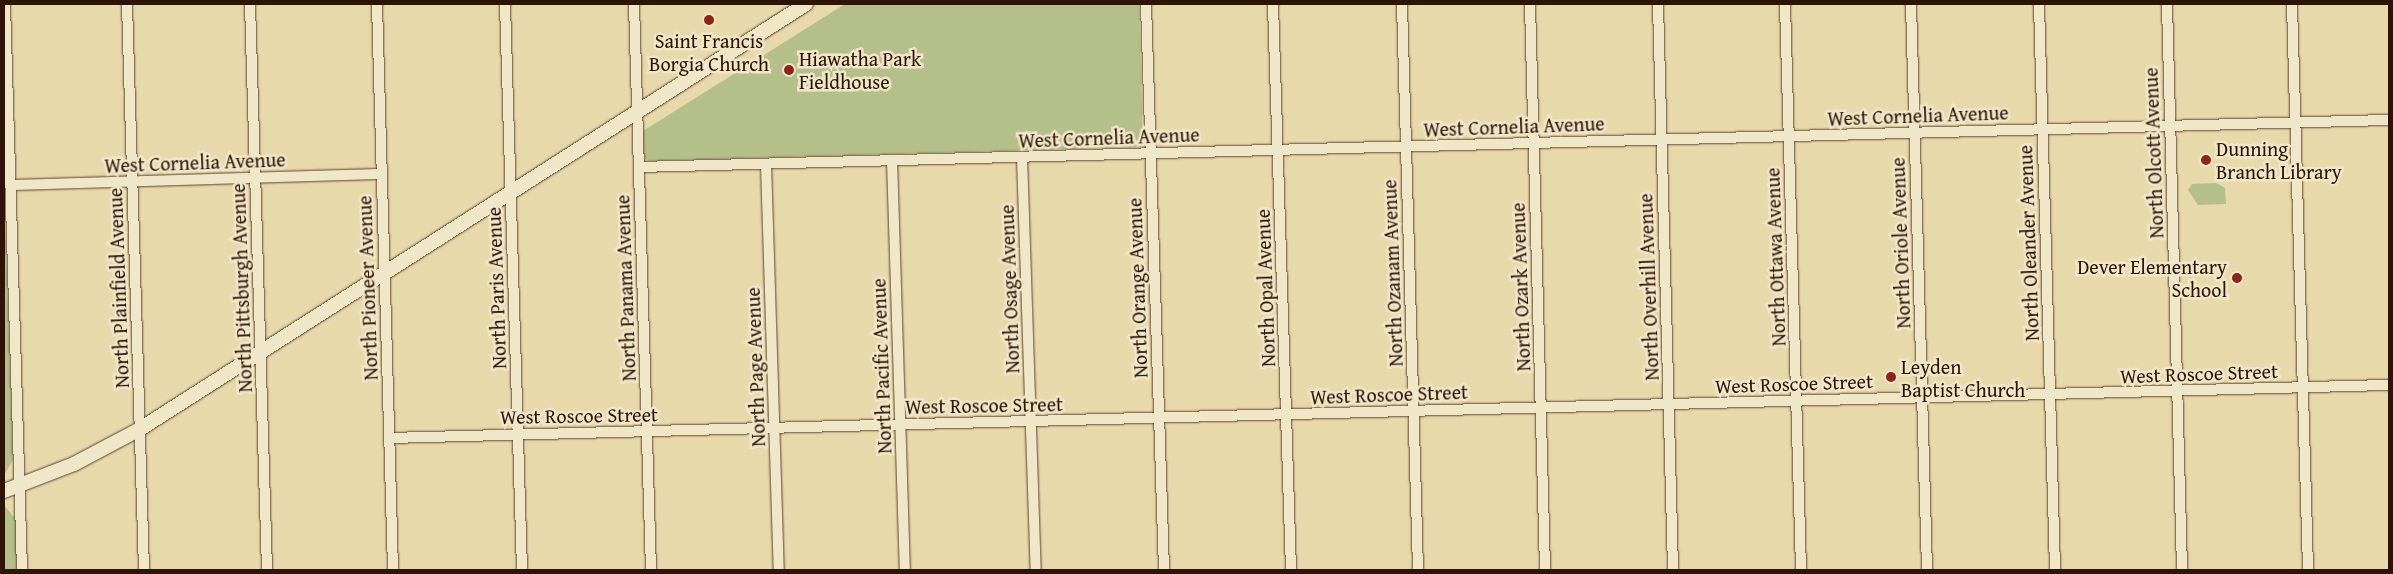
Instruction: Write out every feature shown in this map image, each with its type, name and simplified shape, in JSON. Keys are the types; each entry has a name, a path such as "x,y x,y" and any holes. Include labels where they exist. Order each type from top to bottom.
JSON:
{"main road":[{"path":"4,491 74,464 140,429 806,4"}],"street":[{"path":"5,4 22,570"},
{"name":"North Plainfield Avenue","path":"127,4 144,570"},
{"name":"North Pittsburgh Avenue","path":"250,4 267,570"},
{"name":"North Pioneer Avenue","path":"377,4 383,274 393,570"},
{"name":"North Paris Avenue","path":"505,4 522,570"},
{"name":"North Panama Avenue","path":"634,4 651,570"},
{"name":"North Orange Avenue","path":"1146,4 1164,570"},
{"name":"North Opal Avenue","path":"1273,4 1291,570"},
{"name":"North Ozanam Avenue","path":"1402,4 1418,570"},
{"name":"North Ozark Avenue","path":"1530,4 1546,570"},
{"name":"North Overhill Avenue","path":"1658,4 1673,570"},
{"name":"North Ottawa Avenue","path":"1786,4 1800,570"},
{"name":"North Oriole Avenue","path":"1911,4 1927,570"},
{"name":"North Oleander Avenue","path":"2039,4 2055,570"},
{"name":"North Olcott Avenue","path":"2167,4 2182,570"},
{"path":"2292,4 2308,570"},
{"name":"West Cornelia Avenue","path":"639,167 2389,120"},
{"name":"North Osage Avenue","path":"1022,157 1036,570"},
{"name":"North Pacific Avenue","path":"892,160 905,570"},
{"name":"North Page Avenue","path":"766,164 779,570"},
{"name":"West Cornelia Avenue","path":"10,185 381,174"},
{"name":"West Roscoe Street","path":"389,438 2389,385"}],"green space":[{"path":"845,4 1139,4 1143,144 1141,147 649,161 644,158 643,131"},
{"path":"2216,183 2225,188 2226,204 2198,205 2188,190 2192,184"},
{"path":"4,185 13,460 4,475"},
{"path":"4,505 13,516 17,516 19,570 4,570"}],"place":[{"name":"Saint Francis Borgia Church","path":"709,20"},
{"name":"Hiawatha Park Fieldhouse","path":"789,70"},
{"name":"Dunning Branch Library","path":"2206,160"},
{"name":"Dever Elementary School","path":"2237,278"},
{"name":"Leyden Baptist Church","path":"1891,377"}]}
